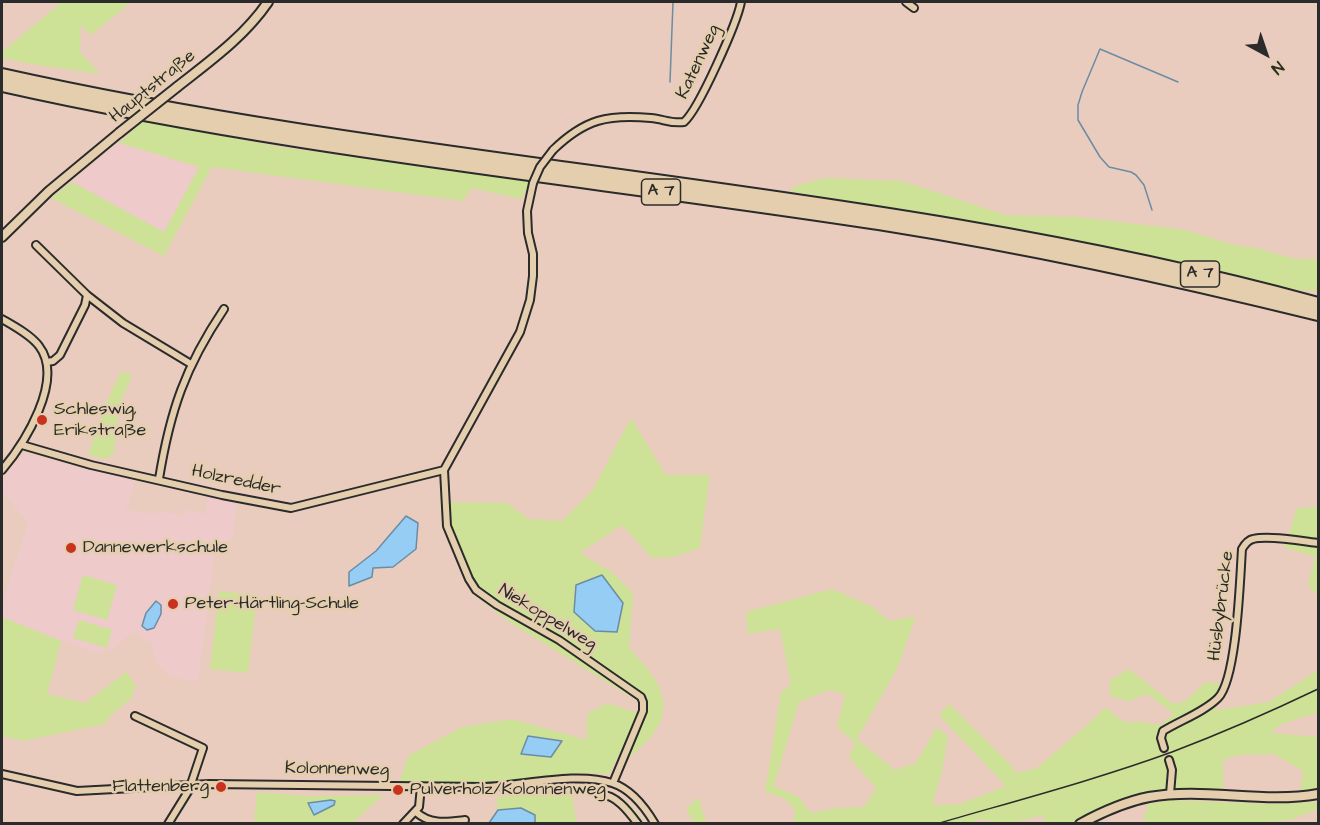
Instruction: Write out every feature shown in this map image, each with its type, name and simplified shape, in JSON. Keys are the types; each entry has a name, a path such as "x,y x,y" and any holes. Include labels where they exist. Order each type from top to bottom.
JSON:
{"highway":[{"name":"A 7","path":"2,75 110,97 317,133 871,211 1114,255 1318,304"},
{"name":"A 7","path":"2,85 102,107 232,130 997,243 1202,285 1318,314"},
{"path":"1284,295 1318,295"}],"street":[{"name":"Hauptstraße","path":"2,237 50,191 234,41 268,2"},
{"name":"Katenweg","path":"444,470 520,332 531,300 533,265 527,211 533,183 540,167 567,136 584,126 606,118 621,115 655,118 675,123 684,122 696,107 741,2"},
{"path":"906,2 914,8"},
{"path":"36,245 87,295 123,322 191,364"},
{"path":"47,362 53,361 60,355 85,305 87,295"},
{"path":"159,479 172,417 191,364 224,309"},
{"path":"2,319 38,345 47,362 48,373 44,395 22,445 2,470"},
{"name":"Holzredder","path":"22,445 91,465 291,508 444,470"},
{"name":"Niekoppelweg","path":"444,470 447,526 469,579 476,590 497,605 559,640 636,692 643,702 644,711 613,783"},
{"name":"Hüsbybrücke","path":"1164,748 1161,738 1163,731 1213,702 1225,689 1238,618 1242,549 1246,542 1266,538 1318,543"},
{"path":"135,716 202,748 185,798 168,824"},
{"path":"1169,760 1172,770 1170,794"},
{"name":"Kolonnenweg","path":"2,774 77,791 191,784 507,787 575,778 593,779 613,783 634,796 654,824"},
{"path":"403,824 419,807 421,786"},
{"path":"599,795 603,794 616,800 638,824"},
{"path":"1080,824 1132,801 1170,794 1256,798 1318,794"},
{"path":"416,812 425,820 438,823 465,820"}],"shaded area":[{"path":"119,143 199,166 164,232 72,182"},
{"name":"Dannewerkschule","path":"24,454 135,480 126,510 156,514 157,510 184,516 187,509 205,514 209,495 237,501 233,535 214,558 198,680 188,681 168,674 155,661 152,643 131,633 114,648 96,653 2,617 2,605 28,523 2,491 2,479"}],"green space":[{"path":"62,2 131,2 91,35 81,25 80,52 100,74 2,58 2,52"},
{"path":"143,121 281,147 531,182 521,199 472,188 463,201 212,167 164,256 51,198 72,182 164,232 199,167 119,143"},
{"path":"826,178 902,181 1006,215 1078,217 1186,230 1234,245 1256,248 1296,259 1318,259 1318,291 1298,290 1041,235 789,191 798,185"},
{"path":"121,371 132,376 119,405 114,453 106,459 88,455 105,406"},
{"path":"631,418 666,475 710,475 700,548 673,557 652,558 622,525 580,553 612,572 633,593 629,648 655,679 660,690 663,713 659,725 647,741 626,761 617,757 610,774 576,773 497,784 399,783 408,756 462,727 512,719 587,740 587,714 607,703 639,713 638,701 509,622 472,593 442,527 440,502 507,503 529,519 562,521 592,491","holes":["575,601 617,632 574,612","528,737 561,741 561,742 551,756 522,754"]},
{"path":"1318,507 1318,596 1308,585 1315,557 1284,547 1297,508"},
{"path":"83,575 117,585 107,620 73,610"},
{"path":"832,589 873,607 889,621 916,616 898,667 857,739 895,770 916,763 937,727 948,736 942,772 932,805 960,804 1006,786 939,715 949,704 1011,765 1016,773 1037,768 1105,707 1124,722 1160,725 1174,714 1148,694 1129,701 1110,696 1110,680 1129,669 1173,704 1184,702 1206,682 1222,684 1219,694 1211,700 1217,710 1269,702 1318,670 1318,712 1280,725 1271,733 1318,737 1318,787 1300,793 1303,771 1274,754 1238,755 1223,760 1223,793 1184,791 1142,794 1109,804 1073,823 1045,823 1042,815 1011,822 980,819 968,824 793,823 795,809 784,798 765,792 781,692 791,685 780,629 748,634 746,612","holes":["829,690 845,694 837,727 855,743 849,757 876,788 864,807 837,808 811,813 799,797 774,786 799,702"]},
{"path":"219,591 257,595 248,673 210,669"},
{"path":"2,617 61,641 47,694 85,703 126,672 136,685 131,699 112,714 105,724 23,741 2,736"},
{"path":"79,620 112,630 107,648 73,638"},
{"path":"574,787 598,788 616,794 630,805 645,823 633,823 614,803 616,798 600,794 572,793 576,823 535,823 535,815 521,808 498,810 496,798"},
{"path":"257,792 304,796 384,795 352,823 254,824"},
{"path":"699,797 706,823 694,823 686,809"},
{"path":"1171,800 1274,804 1318,802 1318,809 1290,820 1235,824 1143,823 1148,804"}],"water":[{"path":"406,516 418,523 416,549 393,567 373,568 372,577 349,586 349,572 376,551"},
{"path":"602,575 623,603 617,632 595,631 574,612 576,585"},
{"path":"156,601 161,605 161,614 154,628 147,630 142,626 146,613"},
{"path":"528,736 562,741 551,757 521,754"},
{"path":"335,801 334,805 314,815 308,803"},
{"path":"521,808 535,815 535,823 489,823 498,810"}],"waterway":[{"path":"670,82 673,2"},
{"path":"1152,210 1144,185 1136,175 1109,167 1100,157 1078,120 1078,105 1100,49 1178,82"}],"tunnel":[{"path":"1164,748 1169,760"}],"railway":[{"path":"936,824 1084,781 1172,752 1318,689"}],"place":[{"name":"Schleswig, Erikstraße","path":"42,420"},
{"name":"Dannewerkschule","path":"71,548"},
{"name":"Peter-Härtling-Schule","path":"173,604"},
{"name":"Flattenberg","path":"221,787"},
{"name":"Pulverholz/Kolonnenweg","path":"398,790"}]}
